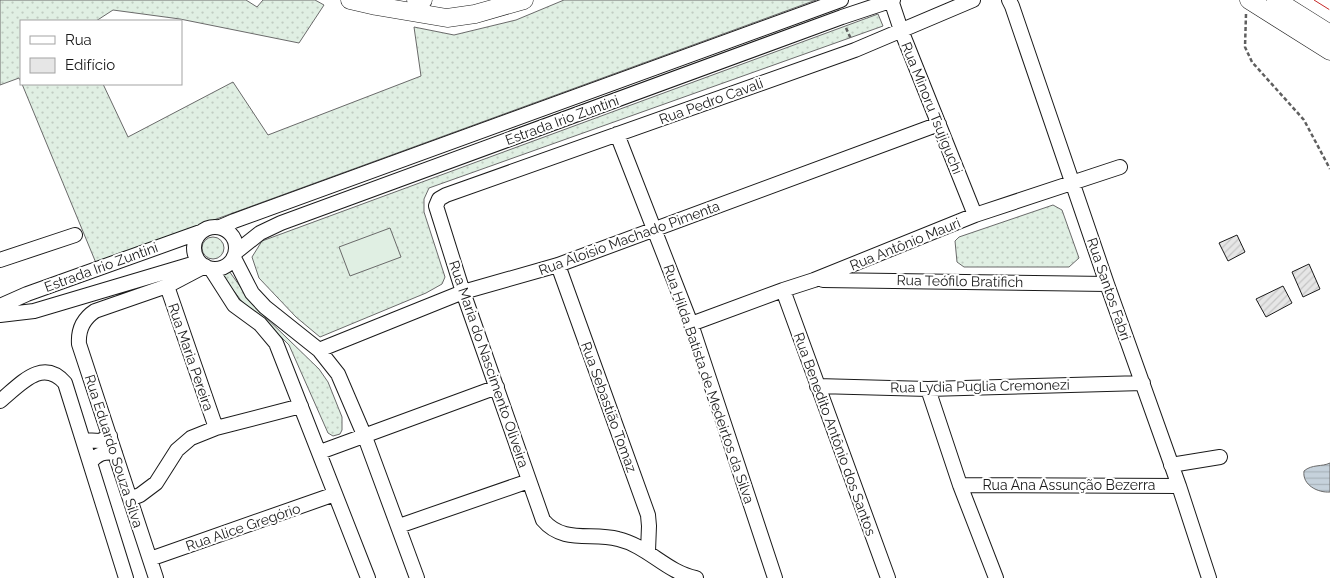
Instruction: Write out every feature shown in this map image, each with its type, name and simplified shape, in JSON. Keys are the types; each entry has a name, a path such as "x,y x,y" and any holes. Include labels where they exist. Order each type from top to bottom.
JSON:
{"main road":[{"path":"350,0 447,18 475,14 524,0"},
{"path":"416,0 424,0"},
{"path":"1276,0 1330,34"},
{"path":"1252,2 1330,51"}],"street":[{"name":"Estrada Irio Zuntini","path":"220,227 841,0"},
{"name":"Estrada Irio Zuntini","path":"235,255 260,233 282,223 892,0"},
{"name":"Rua Minoru Tsujiguchi","path":"892,0 901,30 975,216"},
{"name":"Rua Pedro Cavali","path":"446,195 855,50 973,0"},
{"name":"Rua Santos Fabri","path":"1009,0 1107,284 1172,464 1209,578"},
{"name":"Rua Aloísio Machado Pimenta","path":"319,350 464,292 558,265 939,124"},
{"name":"Rua Hilda Batista de Medeirtos da Silva","path":"617,134 691,324 776,578"},
{"name":"Rua Antônio Mauri","path":"691,324 814,280 975,216 1120,167"},
{"name":"Rua Maria do Nascimento Oliveira","path":"446,195 439,199 436,206 541,516 556,531 571,536 617,538 648,551"},
{"path":"368,578 276,343 260,324 234,305 205,266 195,256 195,242 203,231 214,227 226,230 234,239 235,255 252,293 264,307 319,350 338,374 365,437 417,578"},
{"name":"Estrada Irio Zuntini","path":"0,306 27,294 203,231"},
{"path":"0,260 75,235"},
{"path":"167,286 205,266 224,267 235,255"},
{"name":"Rua Sebastião Tomaz","path":"558,265 648,515 650,526 648,551"},
{"name":"Estrada Irio Zuntini","path":"0,315 34,310 205,266"},
{"name":"Rua Teófilo Bratifich","path":"814,280 1107,284"},
{"name":"Rua Eduardo Souza Silva","path":"156,578 79,344 79,333 83,323 90,314 167,286"},
{"name":"Rua Maria Pereira","path":"167,286 216,428"},
{"name":"Rua Benedito Antônio dos Santos","path":"784,290 888,578"},
{"path":"0,401 30,377 40,372 50,372 58,375 65,383 90,463 121,576"},
{"name":"Rua Lydia Puglia Cremonezi","path":"818,386 928,389 1143,383"},
{"path":"320,452 497,387"},
{"path":"928,389 960,484 996,578"},
{"path":"130,499 140,495 156,483 184,443 200,433 301,406"},
{"path":"83,440 94,442 110,436"},
{"path":"90,463 98,454 103,452 115,453"},
{"path":"1172,464 1220,457"},
{"path":"399,526 529,481"},
{"name":"Rua Ana Assunção Bezerra","path":"960,484 1179,486"},
{"name":"Rua Alice Gregório","path":"150,559 336,494"},
{"path":"648,551 673,571 696,578"}],"path":[{"path":"1252,2 1246,14 1245,46 1252,62 1304,120 1330,169"}],"green space":[{"path":"0,0 246,0 257,7 263,0 315,0 324,5 299,43 180,19 113,10 98,20 20,20 20,80 19,78 0,85"},
{"path":"564,0 816,0 96,263 22,85 103,85 128,137 233,82 268,135 421,76 414,27 454,35 516,20"},
{"path":"878,14 883,26 429,188 424,199 424,212 445,277 442,284 426,293 320,337 296,317 259,278 252,257 262,241"},
{"path":"1053,205 1062,210 1079,258 1069,267 964,267 957,262 955,241 959,237"},
{"path":"390,228 401,257 350,276 339,247"},
{"path":"213,237 221,240 224,248 221,256 213,259 205,256 202,248 205,240"},
{"path":"229,271 255,307 319,369 328,382 342,417 342,430 340,434 333,436 328,433 289,345 265,321 243,303 221,274"}],"shaded area":[{"path":"1330,463 1330,492 1321,491 1308,484 1304,471 1310,467"}],"building":[{"path":"1237,235 1245,252 1228,261 1219,243"},
{"path":"1309,264 1320,289 1303,297 1292,272"},
{"path":"1283,286 1292,303 1266,317 1256,299"}],"power":[{"path":"1314,0 1330,10"}]}
